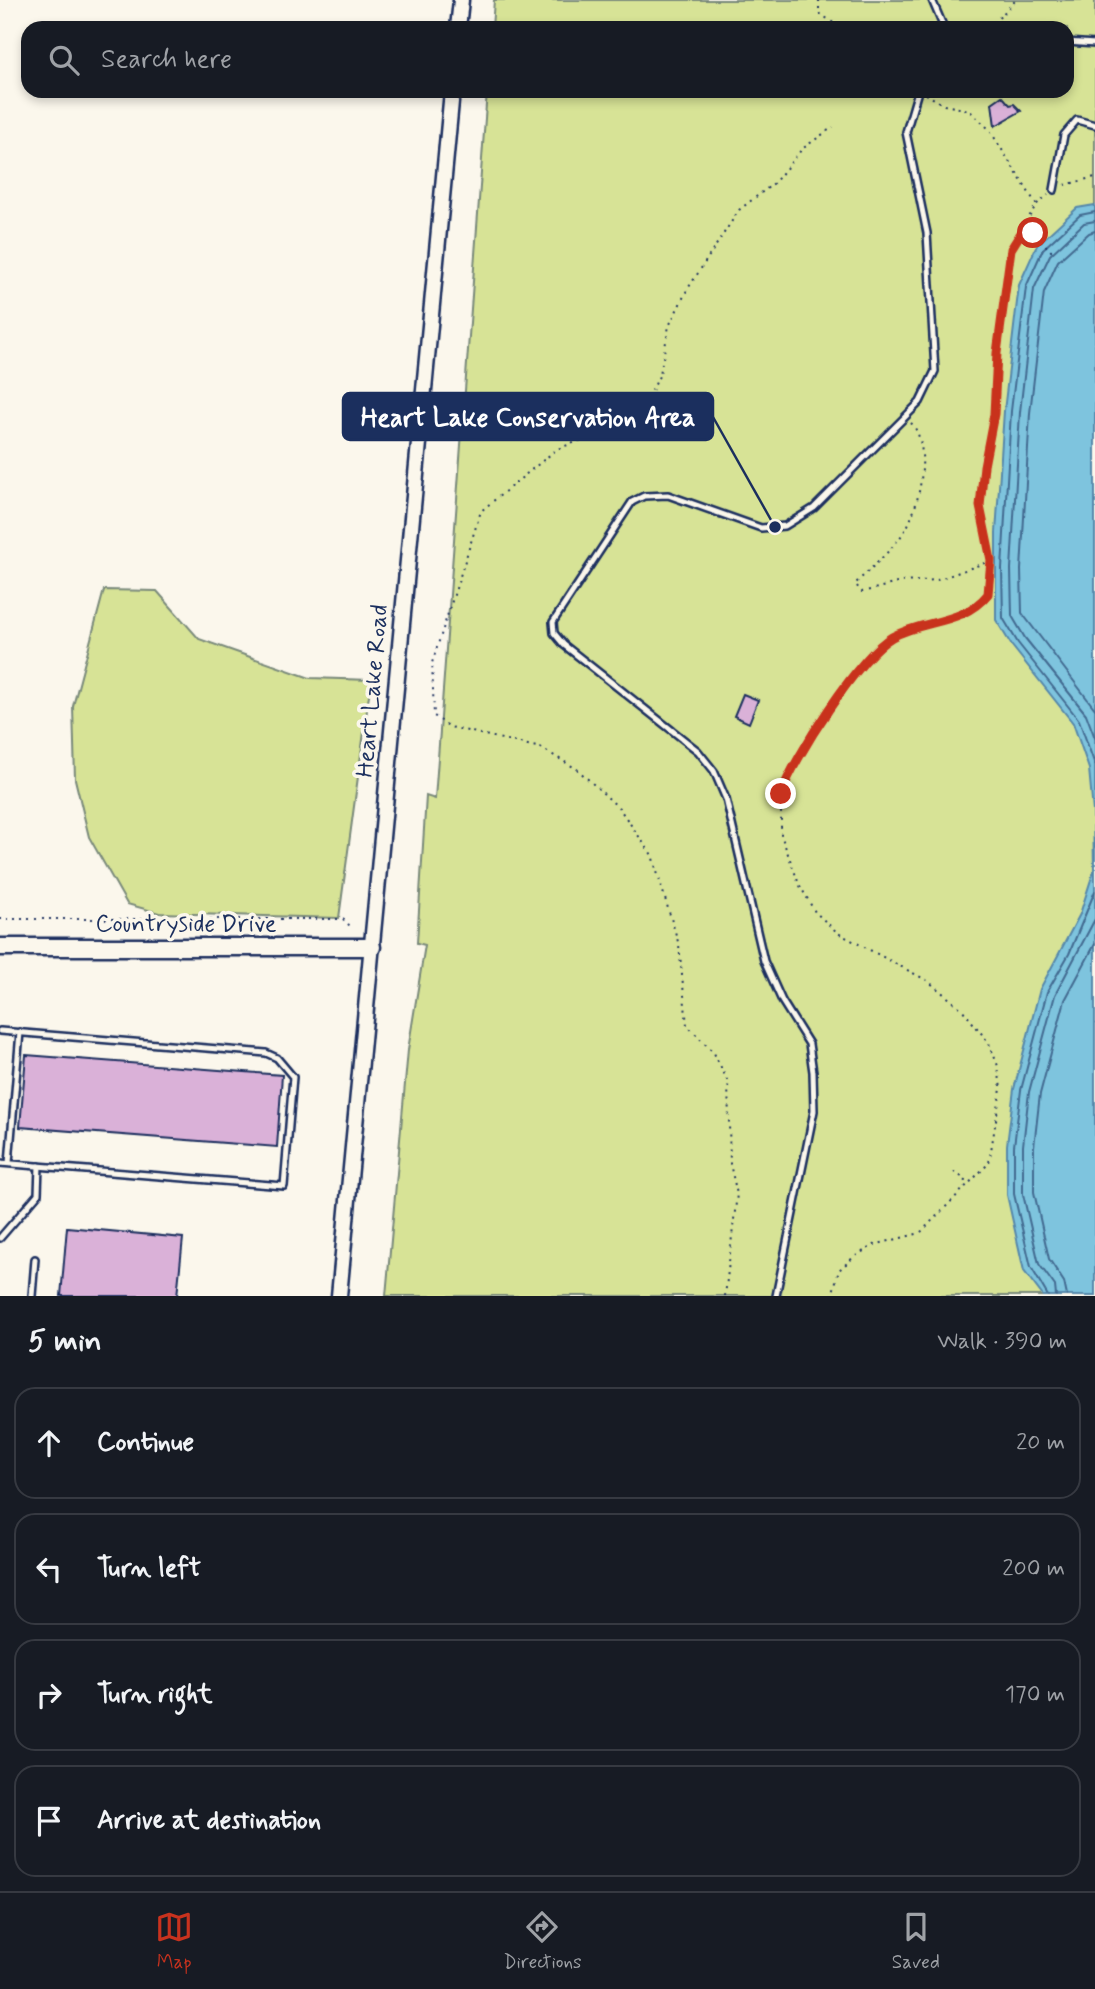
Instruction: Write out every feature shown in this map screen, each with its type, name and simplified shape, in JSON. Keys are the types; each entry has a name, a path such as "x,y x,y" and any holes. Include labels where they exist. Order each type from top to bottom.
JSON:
{"main road":[{"name":"Countryside Drive","path":"0,947 372,947"}],"street":[{"path":"459,21 461,0"},
{"name":"Heart Lake Road","path":"339,1296 451,98"}],"lane":[{"path":"933,0 940,21"},
{"path":"1074,42 1095,44"},
{"path":"776,1296 814,1111 809,1044 782,1001 764,961 726,799 714,771 698,751 564,645 554,633 553,622 632,502 644,496 668,495 752,526 785,526 814,508 904,415 920,402 935,371 927,233 909,159 906,132 918,98"},
{"path":"1054,190 1064,135 1077,120 1095,125"},
{"path":"0,1031 266,1053 277,1058 293,1077 284,1186 0,1163"},
{"path":"9,1163 20,1032"},
{"path":"0,1238 38,1194 39,1166"},
{"path":"32,1296 35,1259"}],"path":[{"path":"819,0 819,13 831,21"},
{"path":"996,21 1016,0"},
{"path":"932,98 944,105 969,110 989,130 1036,205"},
{"path":"725,1296 737,1194 730,1164 728,1083 714,1053 687,1025 679,945 652,855 619,808 578,769 541,748 450,727 434,716 432,663 481,511 557,449 595,435 647,401 660,374 668,326 687,290 739,210 774,183 802,149 833,127"},
{"path":"832,1296 839,1270 854,1257 874,1245 920,1233 989,1163 1001,1089 998,1066 989,1043 962,1009 928,981 838,933 815,912 799,884 780,835 781,794 789,772 860,668 891,638 967,614 988,594 991,560 980,506 994,414 997,353 1011,249 1036,205 1054,190 1081,179 1095,177"},
{"path":"1026,225 1054,254"},
{"path":"904,415 917,429 923,443 917,495 906,530 855,584 862,592 901,582 937,580 991,560"},
{"path":"0,919 343,919 350,926"},
{"path":"954,1172 965,1179 964,1188"}],"green space":[{"path":"494,0 1095,0 1095,1296 386,1296 408,1050 425,945 417,943 426,796 435,799 486,98 1074,98 1074,21 492,21"},
{"path":"104,590 157,591 199,639 310,678 371,680 339,918 159,913 127,904 89,837 75,779 73,706"}],"water":[{"path":"1095,205 1095,1296 1043,1296 1024,1271 1007,1195 1007,1145 1014,1089 1040,989 1080,914 1094,870 1093,812 1089,769 1073,723 1012,646 996,620 996,533 1004,411 1019,285 1037,245 1077,208"}],"building":[{"path":"1004,98 1021,111 995,126 992,103"},
{"path":"743,694 758,700 749,723 734,716"},
{"path":"26,1055 282,1075 277,1147 20,1127"},
{"path":"67,1227 183,1238 177,1296 61,1296"}],"place":[{"name":"Heart Lake Conservation Area","path":"775,527"}],"route":[{"path":"781,794 789,772 860,668 891,638 915,628 967,614 988,594 991,560 980,506 994,414 997,353 1011,249 1026,225 1033,233"}]}
